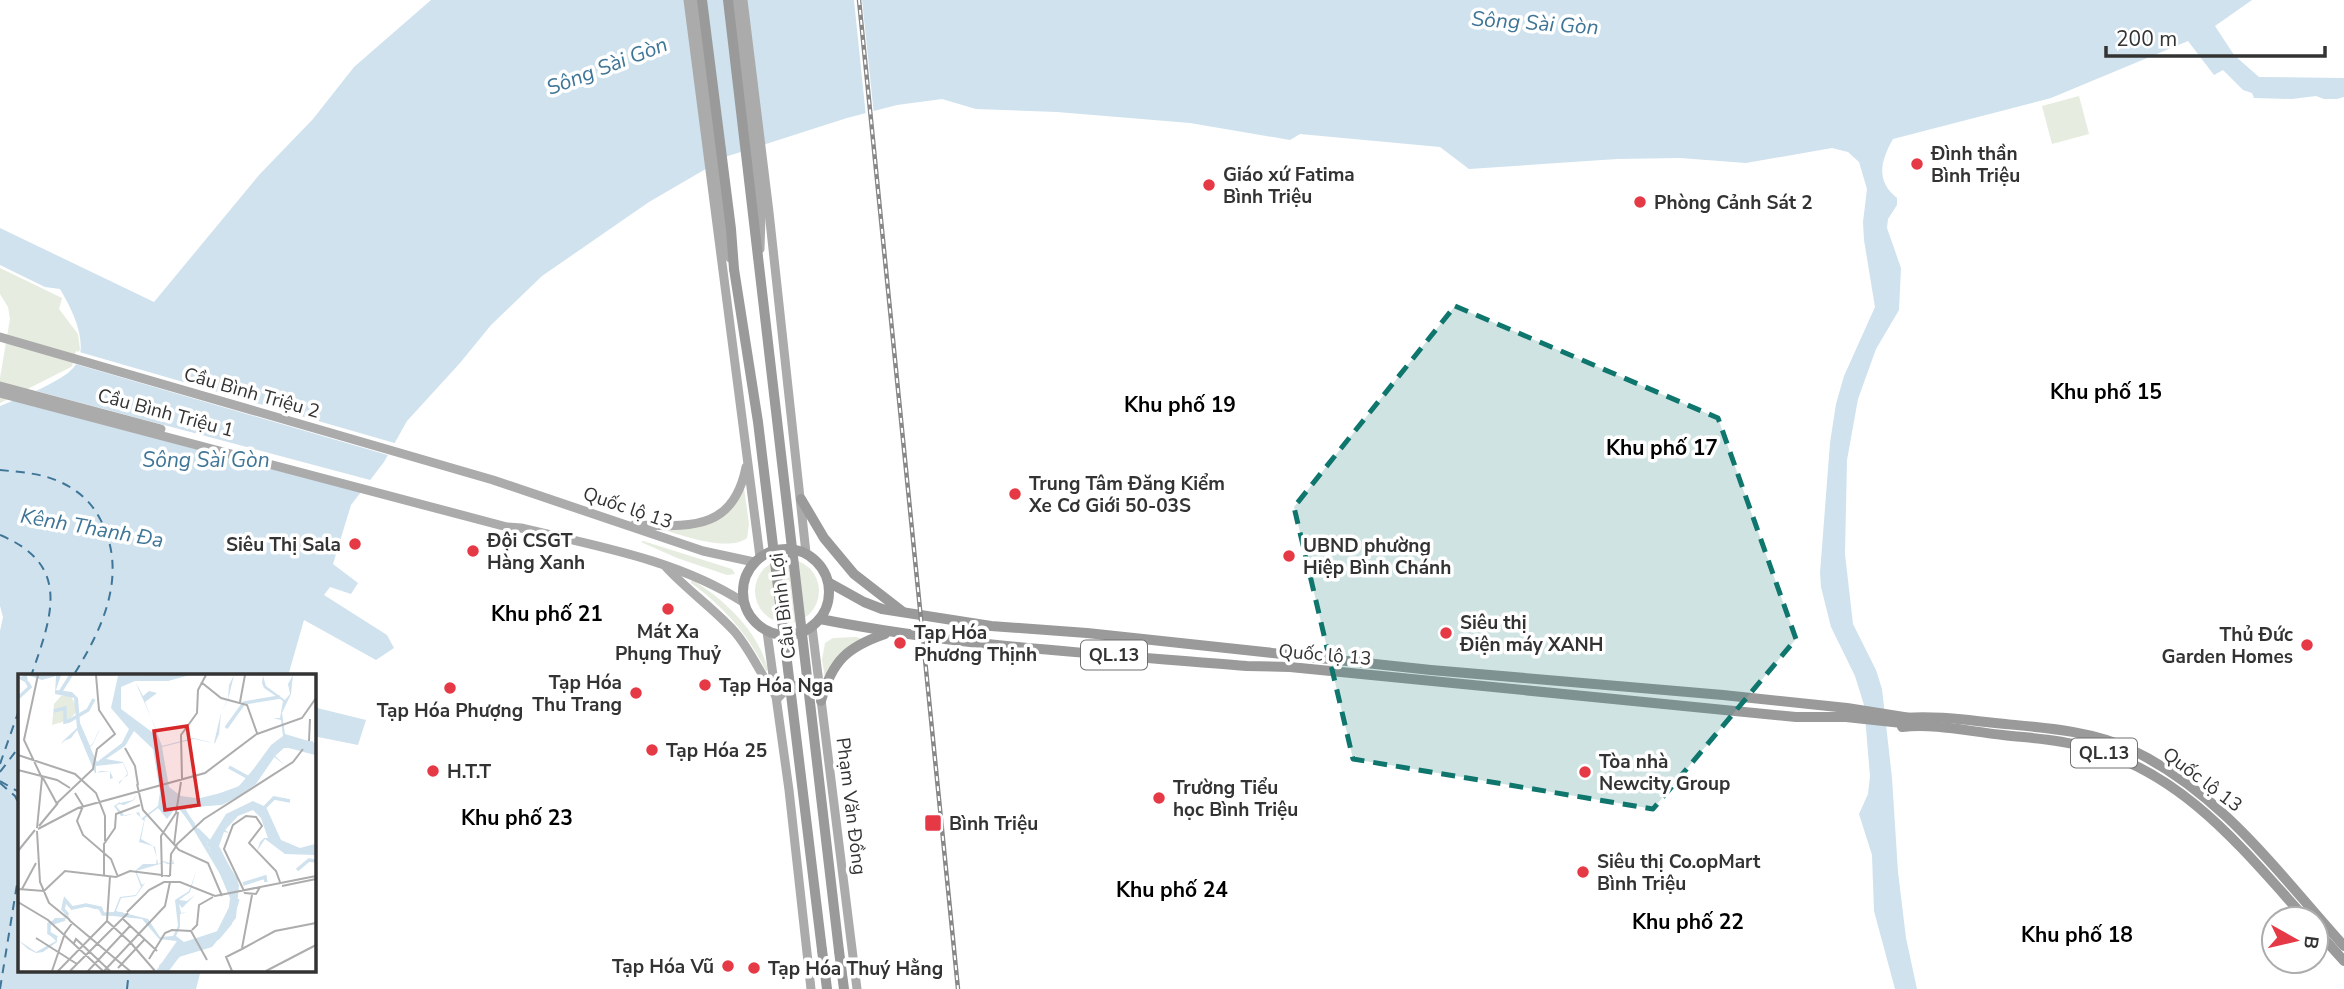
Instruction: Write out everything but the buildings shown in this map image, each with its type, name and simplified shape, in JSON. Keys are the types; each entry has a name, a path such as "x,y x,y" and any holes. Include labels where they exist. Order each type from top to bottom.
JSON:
{"highway":[{"name":"Cầu Bình Lợi","path":"702,0 734,270 758,422 827,989"},
{"name":"Cầu Bình Lợi","path":"728,0 844,989"},
{"path":"752,208 762,232"},
{"path":"727,245 729,216"},
{"path":"801,499 824,538 854,574 905,614"},
{"path":"795,549 806,554 816,561 823,571 828,582 828,601 816,623 795,635 767,632 748,614 743,602 742,588 746,574 757,559 771,551 795,549"},
{"name":"Quốc lộ 13","path":"828,582 882,609 991,626 1723,695 1828,712 2081,745 2146,770 2185,794 2249,854 2294,905"},
{"name":"Quốc lộ 13","path":"816,623 994,645 1247,666 1290,667 1796,717 1828,712"},
{"path":"821,701 834,667 847,652 857,645 888,633"},
{"path":"1409,680 1410,667"},
{"name":"Quốc lộ 13","path":"1909,722 1956,720 2063,730 2129,748 2193,789 2228,818 2273,863 2344,946"},
{"path":"2330,946 2344,961"}],"main road":[{"path":"688,0 757,559"},
{"name":"Cầu Bình Lợi","path":"694,0 727,245 734,270"},
{"name":"Cầu Bình Lợi","path":"735,0 761,215 762,232 758,257"},
{"path":"743,0 806,554"},
{"path":"717,226 727,245 722,266"},
{"path":"762,232 774,270"},
{"name":"Cầu Bình Triệu 2","path":"0,337 494,480"},
{"name":"Cầu Bình Triệu 1","path":"0,386 484,518"},
{"name":"Cầu Bình Triệu 1","path":"0,393 484,518"},
{"path":"625,525 689,526 715,517 725,509 743,484 747,461"},
{"name":"Quốc lộ 13","path":"494,480 703,551 757,559"},
{"path":"484,518 665,565 708,582 743,602"},
{"path":"665,565 736,634 777,698"},
{"name":"Phạm Văn Đồng","path":"816,623 821,701 858,989"},
{"path":"767,632 804,910 811,989"},
{"path":"777,698 787,688 802,684 812,689 821,701"}],"highlighted area":[{"path":"1455,306 1718,418 1796,639 1653,809 1353,759 1294,507"}],"shaded area":[{"path":"2079,96 2089,134 2052,144 2042,106"},
{"path":"0,268 62,298 59,309 78,334 80,349 71,367 0,403 0,378 10,319 8,307 0,294"},
{"path":"744,488 749,524 747,538 729,544 718,543 664,530 663,527 692,528 710,521"},
{"path":"641,542 732,569 735,574 727,575 677,558"},
{"path":"787,559 805,565 813,573 819,591 813,609 805,617 787,623 769,617 761,609 755,591 761,573 769,565"},
{"path":"691,581 718,598 740,619 757,643 768,670 766,671 734,622"},
{"path":"833,638 862,639 825,678 822,660 825,643"}],"water":[{"name":"Sông Sài Gòn","path":"431,0 2252,0 2215,26 2234,55 2259,77 2344,78 2344,97 2254,98 2252,93 2243,90 2223,70 2214,75 2188,41 2051,98 1893,139 1889,147 1882,170 1885,185 1897,198 1897,205 1888,219 1887,228 1901,268 1899,310 1876,349 1858,399 1847,460 1845,554 1853,624 1876,670 1882,689 1892,778 1898,872 1906,938 1917,989 1895,989 1874,911 1872,855 1859,814 1868,794 1870,776 1864,705 1855,676 1831,627 1820,573 1830,443 1836,404 1844,376 1875,307 1864,240 1867,189 1859,162 1848,152 1832,148 1746,163 1680,158 1617,159 1469,169 1440,147 1300,134 1290,140 1190,123 1057,112 976,109 942,99 897,105 847,118 728,156 649,202 542,276 491,325 407,421 384,462 351,505 333,564 358,583 351,594 330,587 324,595 387,635 394,648 376,660 304,620 289,674 18,674 18,972 200,972 196,989 0,989 0,631 3,617 0,606 0,406 40,389 68,373 79,358 81,349 78,328 60,289 45,287 0,265 0,228 154,302 259,175 313,119 354,67"},
{"path":"315,707 366,720 358,745 315,736"}],"pier":[{"path":"854,0 862,0 874,115 866,117"},
{"path":"76,351 398,444 391,456 72,363"},
{"path":"29,389 374,481 365,492 11,397"}],"ferry route":[{"path":"0,470 51,478 66,485 90,504 103,525 113,564 112,584 102,622 74,674"},
{"path":"0,535 23,547 38,561 47,577 49,613 32,674"},
{"path":"0,764 18,713"},
{"path":"0,772 18,748"},
{"path":"0,781 18,791"},
{"path":"0,783 18,802"},
{"path":"0,989 18,878"},
{"path":"127,989 129,972"}],"railway":[{"path":"859,0 958,989"}],"place":[{"name":"Đình thần Bình Triệu","path":"1917,164"},
{"name":"Giáo xứ Fatima Bình Triệu","path":"1209,185"},
{"name":"Phòng Cảnh Sát 2","path":"1640,202"},
{"name":"Trung Tâm Đăng Kiểm Xe Cơ Giới 50-03S","path":"1015,494"},
{"name":"Siêu Thị Sala","path":"355,544"},
{"name":"Đội CSGT Hàng Xanh","path":"473,551"},
{"name":"UBND phường Hiệp Bình Chánh","path":"1289,556"},
{"name":"Mát Xa Phụng Thuỷ","path":"668,609"},
{"name":"Siêu thị Điện máy XANH","path":"1446,633"},
{"name":"Tạp Hóa Phương Thịnh","path":"900,643"},
{"name":"Thủ Đức Garden Homes","path":"2307,645"},
{"name":"Tạp Hóa Nga","path":"705,685"},
{"name":"Tạp Hóa Phượng","path":"450,688"},
{"name":"Tạp Hóa Thu Trang","path":"636,693"},
{"name":"Tạp Hóa 25","path":"652,750"},
{"name":"H.T.T","path":"433,771"},
{"name":"Tòa nhà Newcity Group","path":"1585,772"},
{"name":"Trường Tiểu học Bình Triệu","path":"1159,798"},
{"name":"Bình Triệu","path":"933,823"},
{"name":"Siêu thị Co.opMart Bình Triệu","path":"1583,872"},
{"name":"Tạp Hóa Vũ","path":"728,966"},
{"name":"Tạp Hóa Thuý Hằng","path":"754,968"}],"district":[{"name":"Khu phố 15","path":"2106,392"},
{"name":"Khu phố 19","path":"1180,405"},
{"name":"Khu phố 17","path":"1662,448"},
{"name":"Khu phố 21","path":"547,614"},
{"name":"Khu phố 23","path":"517,818"},
{"name":"Khu phố 24","path":"1172,890"},
{"name":"Khu phố 22","path":"1688,922"},
{"name":"Khu phố 18","path":"2077,935"}],"water label":[{"name":"Kênh Thanh Đa","path":"92,528"}]}
